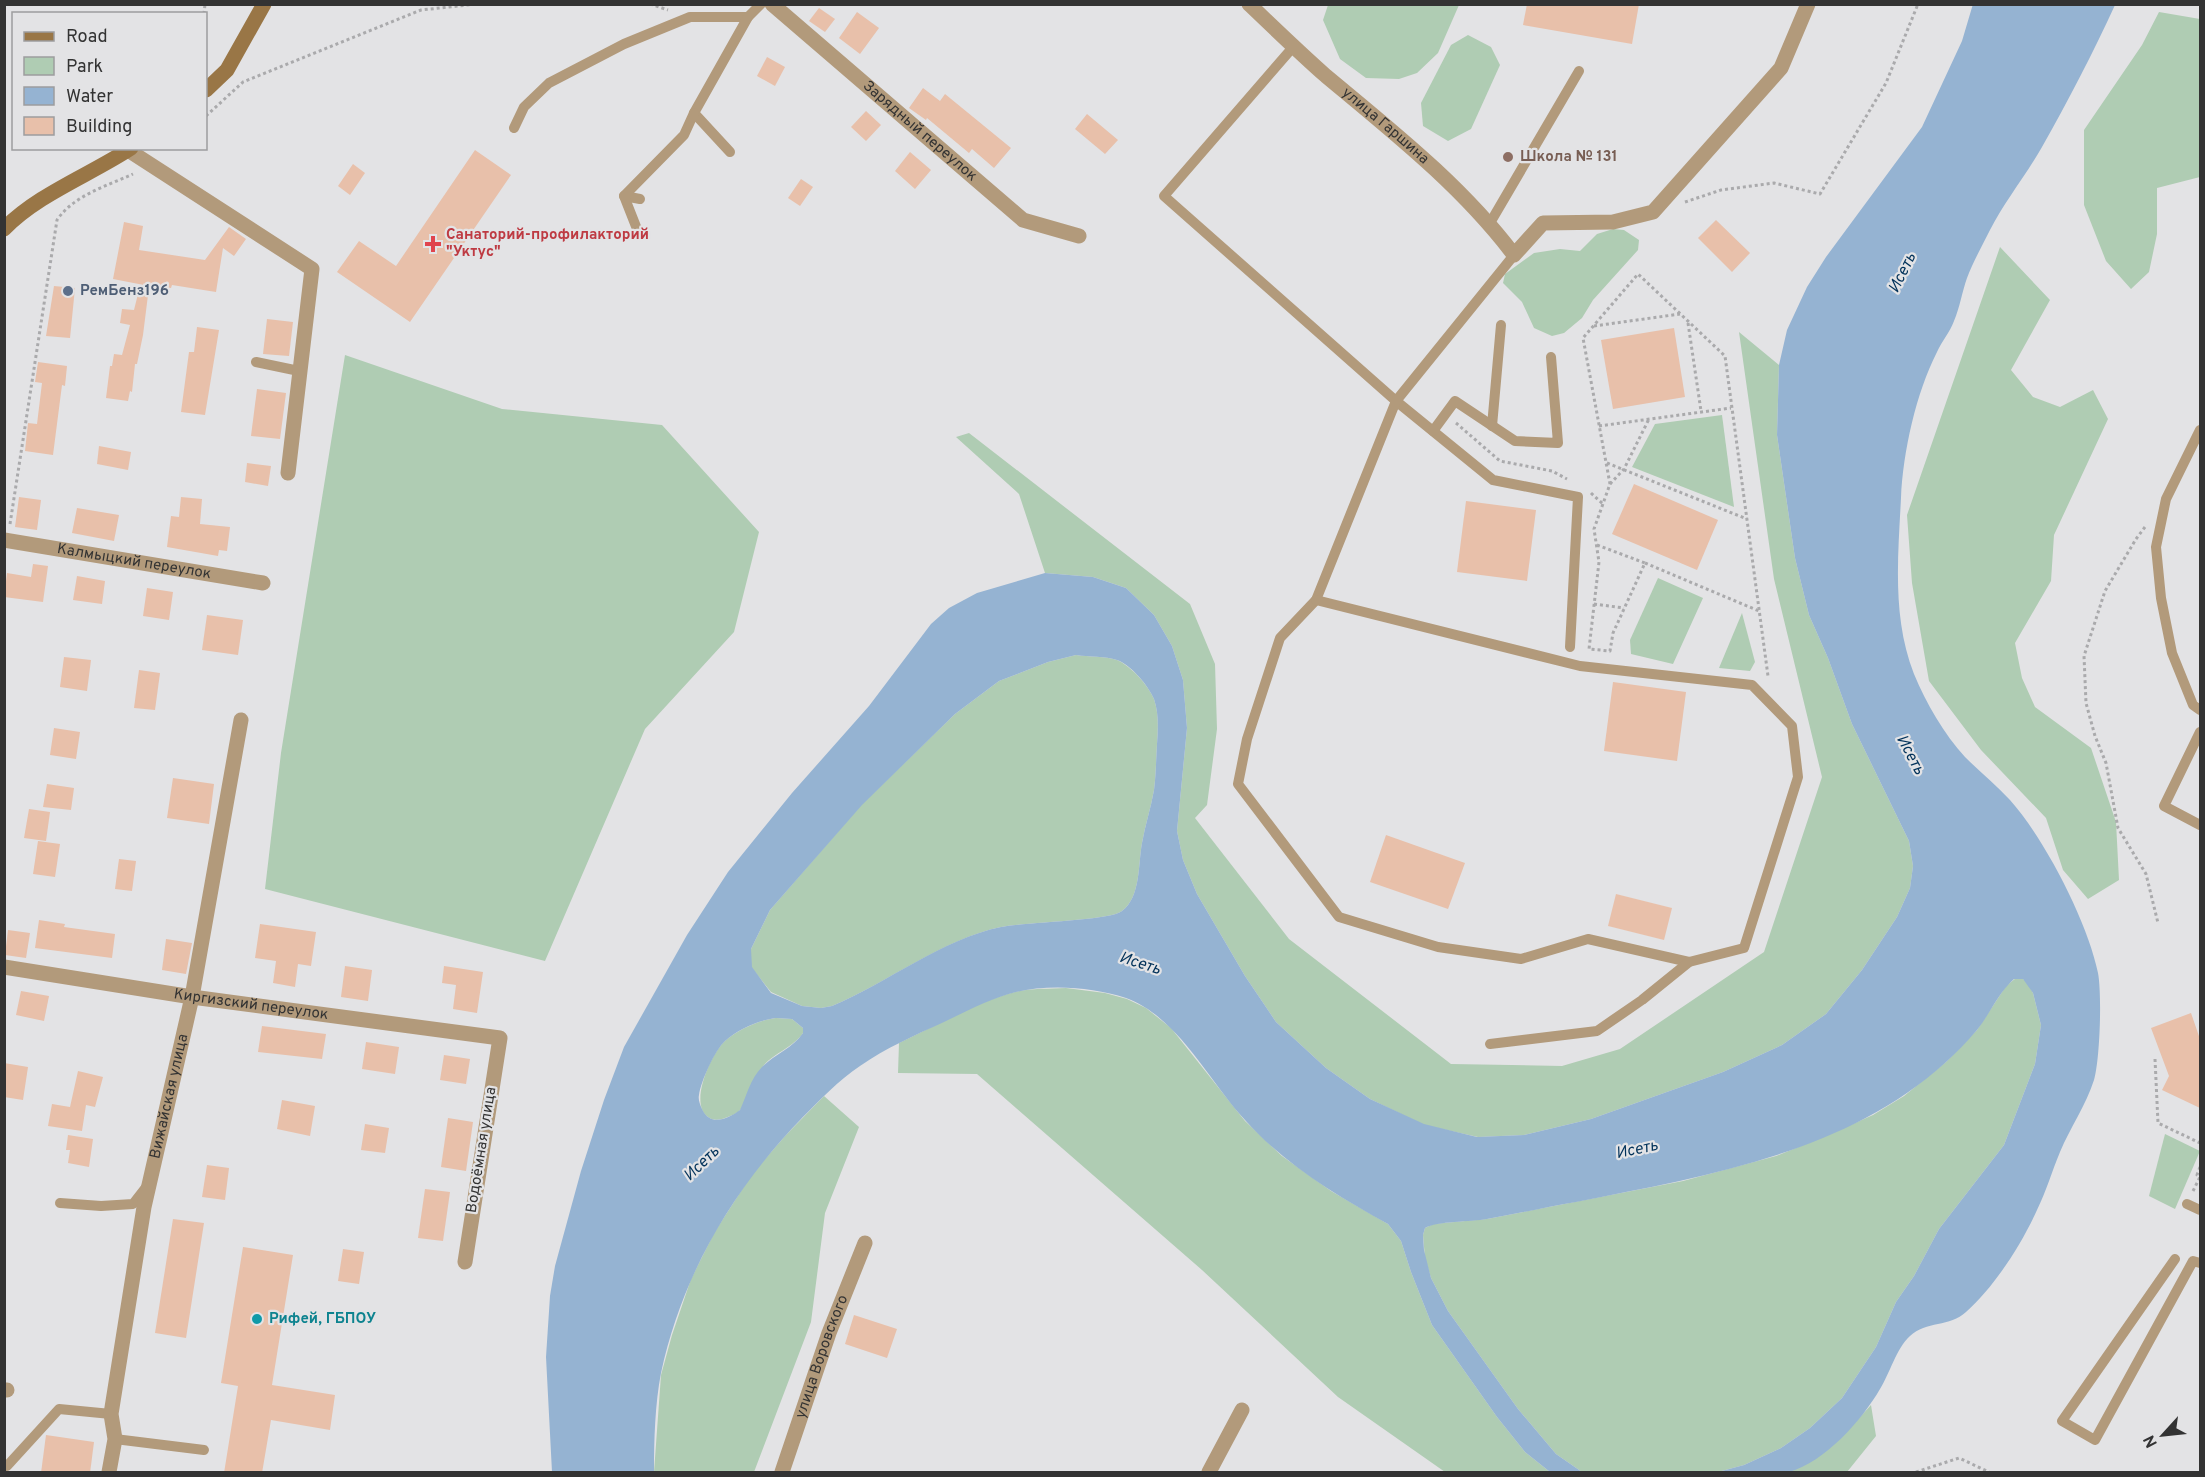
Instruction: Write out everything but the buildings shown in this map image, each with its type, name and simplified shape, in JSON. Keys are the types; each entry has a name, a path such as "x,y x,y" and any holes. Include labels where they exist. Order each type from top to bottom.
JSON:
{"street":[{"path":"207,89 227,70 264,4"},
{"name":"Зарядный переулок","path":"772,4 1023,220 1079,236"},
{"name":"улица Гаршина","path":"1249,4 1398,136 1490,223 1514,255"},
{"path":"1514,255 1543,224 1613,222 1653,212 1781,68 1808,4"},
{"path":"4,229 14,219 46,198 127,150"},
{"path":"130,150 312,269 288,473"},
{"name":"Калмыцкий переулок","path":"6,540 263,583"},
{"name":"Вижайская улица","path":"109,1473 115,1439 111,1414 149,1184 192,997 241,720"},
{"name":"Киргизский переулок","path":"4,967 192,997 500,1038"},
{"name":"Водоёмная улица","path":"465,1262 500,1038"},
{"name":"улица Воровского","path":"782,1473 829,1332 865,1243"},
{"path":"1209,1473 1242,1410"}],"lane":[{"path":"624,196 684,135 748,17 761,4"},
{"path":"514,128 524,107 549,83 624,44 690,16 748,17"},
{"path":"1294,46 1164,196 1396,401 1493,480 1578,497 1569,647"},
{"path":"1490,223 1578,71"},
{"path":"694,113 730,152"},
{"path":"624,196 640,198"},
{"path":"624,196 637,230"},
{"path":"1514,255 1396,401 1316,600 1280,638 1247,739 1238,784 1339,917 1438,947 1521,959 1588,939 1689,962"},
{"path":"1492,426 1501,325"},
{"path":"1433,431 1455,401 1515,441 1558,443 1551,357"},
{"path":"256,362 299,371"},
{"path":"2200,430 2165,503 2156,547 2161,598 2172,653 2193,705 2200,710"},
{"path":"1316,600 1580,666 1752,685 1792,726 1798,777 1744,948 1689,962 1642,1000 1597,1031 1490,1044"},
{"path":"2200,732 2164,806 2200,825"},
{"path":"60,1203 101,1206 133,1204 149,1184"},
{"path":"2187,1204 2200,1210"},
{"path":"2175,1259 2062,1422 2096,1440 2193,1261 2200,1263"},
{"path":"4,1466 7,1466 59,1409 111,1414"},
{"path":"115,1439 204,1450"}],"path":[{"path":"207,115 243,82 421,10 477,4"},
{"path":"1653,212 1721,190 1774,183 1820,194 1886,83 1918,4"},
{"path":"6,540 57,220 64,209 90,193 149,164"},
{"path":"1610,484 1583,338 1638,274 1725,356 1768,676"},
{"path":"1593,327 1680,314"},
{"path":"1687,321 1701,412"},
{"path":"1599,426 1732,408"},
{"path":"1445,414 1500,461 1552,471 1570,481"},
{"path":"1645,563 1613,633 1610,651 1589,649 1599,562 1594,529 1610,484 1624,470 1649,419"},
{"path":"1606,462 1747,519"},
{"path":"1589,491 1603,504"},
{"path":"2158,923 2146,874 2118,828 2106,763 2095,736 2086,703 2084,656 2105,591 2136,539 2165,503"},
{"path":"1597,545 1760,611"},
{"path":"1594,604 1624,608"},
{"path":"2155,1059 2158,1123 2200,1143"},
{"path":"2200,1167 2197,1175 2200,1177"},
{"path":"1916,1473 1959,1458 1989,1473"}],"green space":[{"path":"1328,4 1459,5 1438,53 1417,73 1399,79 1366,78 1340,59 1323,20"},
{"path":"2159,12 2200,19 2200,177 2157,188 2157,234 2149,272 2131,289 2106,261 2084,205 2084,130 2142,45"},
{"path":"1468,35 1491,47 1500,65 1471,129 1448,141 1423,126 1421,103 1451,45"},
{"path":"1613,229 1624,230 1639,240 1638,250 1593,300 1582,318 1564,333 1552,336 1534,328 1522,302 1503,283 1505,274 1534,253 1560,249 1580,251 1597,234"},
{"path":"2000,247 2050,300 2011,370 2033,397 2060,407 2093,390 2108,419 2054,535 2051,581 2015,643 2022,678 2035,707 2091,748 2116,822 2119,880 2088,899 2063,870 2046,818 1981,750 1929,681 1912,583 1907,515"},
{"path":"1739,332 1779,365 1777,435 1795,558 1809,615 1828,658 1852,724 1909,841 1913,866 1910,888 1897,917 1862,970 1826,1014 1782,1045 1723,1072 1591,1119 1524,1135 1478,1137 1424,1125 1370,1099 1326,1068 1276,1022 1245,976 1197,894 1183,860 1177,831 1187,728 1183,680 1172,646 1154,615 1126,588 1093,577 1045,573 1019,494 956,437 969,433 1190,604 1215,664 1217,729 1207,805 1195,818 1289,939 1451,1064 1562,1066 1620,1049 1764,952 1822,777 1774,579"},
{"path":"345,355 502,409 662,425 759,532 734,632 645,729 545,961 265,889 281,753"},
{"path":"1722,415 1734,507 1632,467 1655,424"},
{"path":"1658,578 1703,598 1673,664 1631,654 1630,640"},
{"path":"1742,613 1755,662 1750,671 1719,668"},
{"path":"1076,655 1107,658 1122,663 1143,682 1156,705 1158,727 1154,790 1142,843 1136,889 1128,905 1122,911 1101,917 1013,925 979,933 937,951 832,1006 821,1008 802,1006 771,992 751,967 751,949 770,910 861,805 955,714 999,681 1048,662"},
{"path":"2016,978 2027,982 2033,993 2041,1025 2035,1064 2004,1145 1939,1229 1914,1276 1896,1302 1876,1347 1842,1398 1810,1428 1781,1448 1744,1465 1718,1472 1582,1472 1556,1454 1518,1409 1448,1311 1431,1278 1425,1258 1423,1235 1425,1228 1433,1224 1487,1219 1683,1181 1776,1156 1823,1137 1873,1115 1904,1096 1946,1062 1977,1030 2006,986"},
{"path":"1066,988 1105,993 1127,999 1146,1008 1171,1028 1245,1121 1282,1156 1331,1191 1388,1224 1401,1241 1432,1325 1497,1417 1525,1452 1550,1472 1445,1472 1338,1397 1202,1270 977,1074 898,1073 899,1043 1000,996 1027,990"},
{"path":"776,1018 792,1019 803,1028 803,1033 794,1043 766,1063 739,1111 721,1119 714,1120 708,1117 702,1110 701,1090 709,1066 720,1046 743,1029"},
{"path":"824,1096 859,1127 825,1213 811,1322 754,1472 654,1472 661,1375 691,1279 714,1233 752,1174"},
{"path":"2165,1134 2200,1151 2175,1209 2149,1196"},
{"path":"1871,1405 1876,1436 1847,1472 1788,1472 1813,1460 1850,1428"}],"water":[{"name":"Исеть","path":"1973,4 2115,5 2052,130 1996,219 1972,266 1954,321 1937,352 1917,404 1902,480 1898,565 1899,609 1907,653 1914,674 1930,707 1950,738 1965,757 2010,800 2051,859 2085,930 2093,953 2099,983 2099,1043 2096,1071 2091,1089 2064,1143 2040,1203 2023,1237 1997,1278 1977,1302 1960,1317 1923,1328 1910,1336 1863,1414 1829,1450 1816,1459 1803,1467 1782,1473 1718,1472 1744,1465 1781,1448 1810,1428 1842,1398 1876,1347 1896,1302 1914,1276 1939,1229 2004,1145 2035,1064 2041,1025 2033,993 2023,979 2014,979 2008,985 1977,1030 1945,1063 1905,1094 1863,1119 1818,1140 1723,1171 1674,1182 1498,1217 1438,1224 1425,1228 1424,1250 1431,1278 1448,1311 1518,1409 1556,1454 1582,1472 1550,1472 1525,1452 1497,1417 1432,1325 1401,1241 1388,1224 1312,1178 1260,1136 1232,1104 1192,1051 1161,1020 1145,1007 1113,994 1085,989 1043,988 1007,995 979,1005 880,1053 837,1084 802,1118 777,1145 733,1204 714,1235 682,1302 670,1337 657,1397 654,1472 552,1472 546,1357 550,1296 555,1266 581,1171 624,1047 687,935 728,872 792,793 869,706 931,624 949,608 977,593 1045,573 1093,577 1126,588 1154,615 1172,646 1183,680 1187,728 1177,831 1183,860 1197,894 1245,976 1276,1022 1326,1068 1370,1099 1424,1124 1477,1137 1524,1135 1591,1119 1723,1072 1782,1045 1826,1014 1862,970 1897,917 1910,888 1913,866 1909,841 1852,724 1828,658 1809,615 1795,558 1777,435 1779,365 1787,330 1807,287 1826,257 1922,127 1962,41","holes":["1076,655 1107,658 1122,663 1143,682 1156,705 1158,727 1154,790 1142,843 1136,889 1128,905 1122,911 1101,917 1013,925 979,933 936,951 832,1006 821,1008 802,1006 771,993 752,967 751,949 770,910 862,805 955,714 999,681 1048,662","776,1018 792,1019 803,1028 803,1033 758,1072 740,1110 720,1120 714,1120 705,1115 699,1102 700,1089 717,1051 725,1041 743,1029"]}],"place":[{"name":"Школа № 131","path":"1508,157"},
{"name":"Санаторий-профилакторий \"Уктус\"","path":"433,244"},
{"name":"РемБенз196","path":"68,291"},
{"name":"Рифей, ГБПОУ","path":"257,1319"}]}
